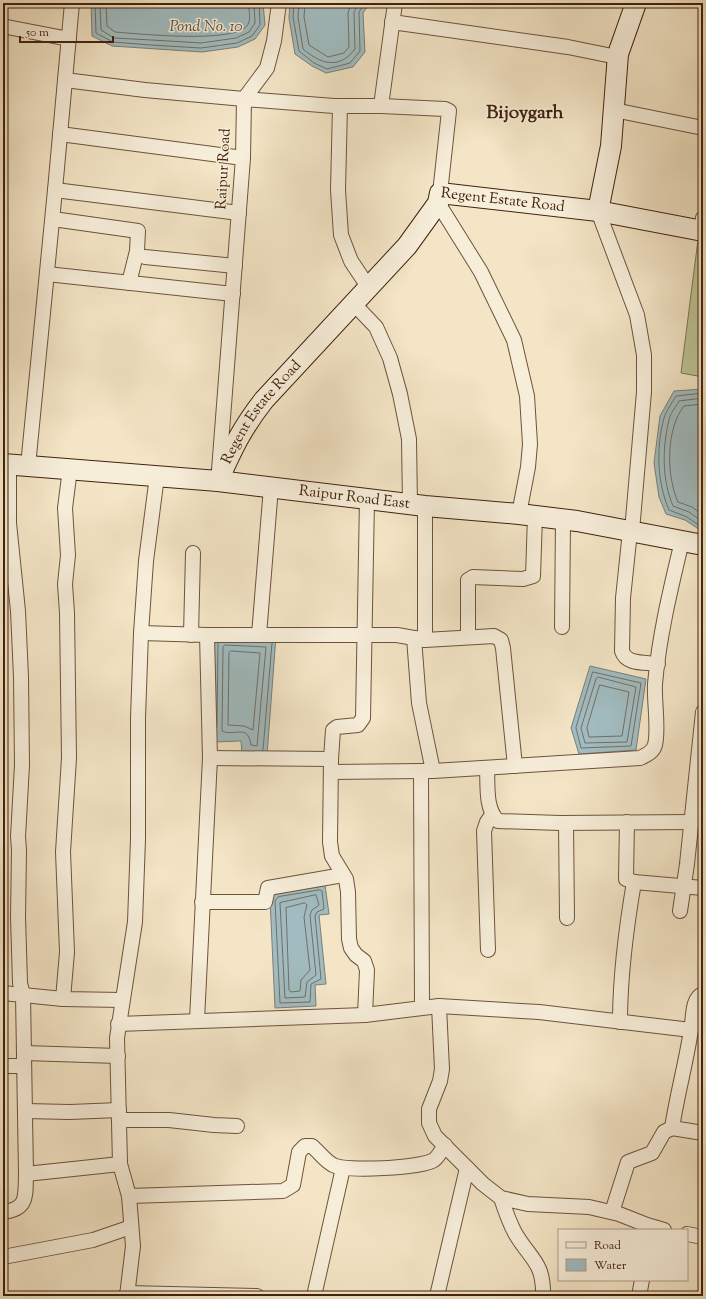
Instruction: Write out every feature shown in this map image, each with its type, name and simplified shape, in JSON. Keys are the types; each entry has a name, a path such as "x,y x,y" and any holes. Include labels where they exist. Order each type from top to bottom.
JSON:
{"street":[{"path":"3,1212 12,1211 21,1207 25,1199 26,1174 23,995 20,983 18,917 18,837 22,765 21,677 7,547 13,465 47,274 69,40 70,3"},
{"path":"244,99 266,68 274,42 279,3"},
{"path":"381,106 394,3"},
{"path":"636,3 617,57 611,146 598,211 637,315 644,355 644,392 623,598 622,651 624,657 628,660 658,664"},
{"path":"392,22 568,48 617,57"},
{"path":"7,27 69,40"},
{"path":"65,80 145,90 244,99 340,106 445,109 449,111 439,198 481,272 514,340 527,396 530,444 527,515 533,576 524,579 473,577 468,580 468,637"},
{"name":"Raipur Road","path":"218,481 243,158 244,99"},
{"path":"340,106 338,190 342,235 351,261 369,288"},
{"path":"614,110 703,128"},
{"path":"60,134 243,158"},
{"path":"56,190 239,213"},
{"name":"Regent Estate Road","path":"218,481 239,434 249,419 264,400 407,246 439,198 598,211 702,226"},
{"path":"52,219 138,231 137,251 129,283"},
{"path":"145,258 235,266"},
{"path":"47,274 233,294"},
{"path":"354,304 376,327 392,365 400,394 409,439 418,506 419,639 415,671 427,771 422,1007"},
{"name":"Raipur Road East","path":"13,465 218,481 418,506 563,519 703,545"},
{"path":"63,999 67,952 67,904 63,852 69,758 67,613 65,584 68,555 65,508 70,469"},
{"path":"157,476 146,561 141,633 138,718 139,832 135,922 118,1024 120,1164 129,1196 133,1246 127,1294 258,1296"},
{"path":"259,635 271,487"},
{"path":"365,1015 366,970 364,961 356,955 351,948 349,939 348,892 343,875 332,856 330,842 333,730 337,727 358,725 364,718 367,499"},
{"path":"562,627 563,519"},
{"path":"210,758 427,771 487,769 640,758 650,754 655,746 654,706 658,664 682,540"},
{"path":"191,635 193,553"},
{"path":"141,633 191,635 397,635 441,641 468,637 494,636 501,640 503,648 515,766"},
{"path":"197,1020 210,758 208,635"},
{"path":"680,911 703,712"},
{"path":"487,769 492,815 498,821 566,823 691,822"},
{"path":"488,950 484,831 486,822 492,815"},
{"path":"627,822 626,879 634,882 703,888"},
{"path":"566,823 567,918"},
{"path":"202,902 265,902 268,888 343,875"},
{"path":"620,1022 621,974 634,882"},
{"path":"3,992 63,999 122,1000"},
{"path":"672,1128 681,1080 686,1068 696,1027 695,1000 698,996 703,994"},
{"path":"118,1024 365,1015 439,1006 539,1012 620,1022 696,1027"},
{"path":"439,1006 442,1069 440,1082 429,1109 429,1123 435,1136 483,1184 501,1198 528,1204 589,1207 612,1212 656,1229"},
{"path":"3,1066 24,1059 118,1056"},
{"path":"25,1111 119,1115 237,1126"},
{"path":"612,1212 628,1162 652,1153 664,1132 672,1128 703,1133"},
{"path":"129,1196 283,1191 293,1185 299,1152 305,1146 312,1146 333,1166 343,1168 396,1168 423,1165 435,1160 445,1145"},
{"path":"26,1174 120,1164"},
{"path":"314,1296 343,1168"},
{"path":"437,1296 468,1168"},
{"path":"501,1198 515,1233 540,1267 543,1282 543,1296"},
{"path":"3,1256 93,1240 131,1227"},
{"path":"688,1234 703,1237"},
{"path":"639,1296 642,1281"}],"green space":[{"path":"699,232 703,233 703,377 681,373"}],"water":[{"name":"Pond No. 10","path":"91,3 263,3 265,25 255,39 238,47 202,52 112,46 92,36"},
{"path":"290,3 370,3 363,13 365,52 353,67 326,73 312,66 295,54 289,18"},
{"path":"703,389 703,532 685,520 666,514 659,497 654,463 660,416 674,391"},
{"path":"214,636 276,636 267,755 242,754 241,741 213,742"},
{"path":"590,666 646,679 636,750 579,754 571,728"},
{"path":"325,885 329,914 319,915 326,984 315,985 316,1006 275,1008 270,899 275,893"}],"district":[{"name":"Bijoygarh","path":"525,113"}]}
